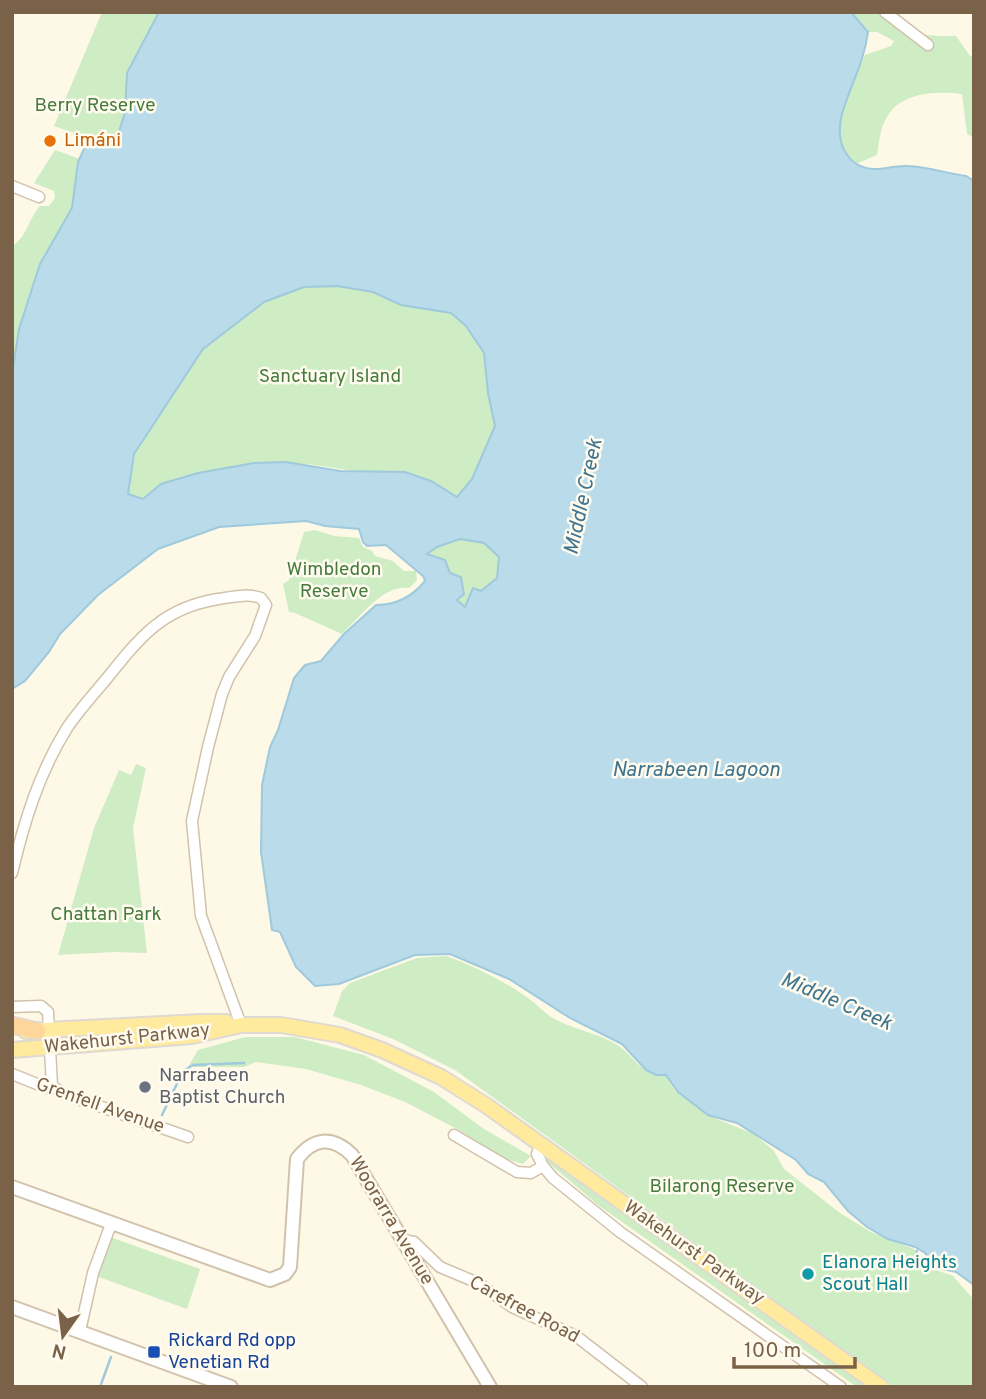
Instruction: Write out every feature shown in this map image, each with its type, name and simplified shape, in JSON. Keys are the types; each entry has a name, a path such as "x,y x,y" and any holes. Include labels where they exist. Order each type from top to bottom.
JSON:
{"highway":[{"path":"12,1025 43,1030"}],"main road":[{"name":"Wakehurst Parkway","path":"12,1050 50,1049 225,1022 241,1025 281,1025 321,1031 382,1049 461,1089 881,1387"},
{"name":"Wakehurst Parkway","path":"12,1032 189,1029"}],"street":[{"path":"885,12 928,45"},
{"path":"12,186 39,197"},
{"path":"12,873 41,777 68,727 133,646 153,626 183,609 207,601 240,596 261,598 266,610 255,636 229,677 222,694 192,821 201,916 241,1025"},
{"path":"12,1007 37,1005 45,1008 43,1030 50,1049 52,1087"},
{"name":"Grenfell Avenue","path":"12,1074 188,1137"},
{"path":"454,1135 516,1172 531,1173 543,1167 537,1154 541,1144"},
{"name":"Woorarra Avenue","path":"111,1224 260,1277 278,1279 285,1274 291,1258 297,1159 304,1149 323,1141 343,1146 352,1155 490,1387"},
{"name":"Wakehurst Parkway","path":"543,1167 560,1184 620,1231 841,1387"},
{"path":"12,1187 111,1224 93,1273 80,1331"},
{"name":"Carefree Road","path":"403,1240 414,1242 440,1267 478,1283 512,1307 576,1336 642,1387"},
{"path":"12,1307 231,1387"}],"green space":[{"name":"Berry Reserve","path":"102,12 159,12 127,73 125,112 118,135 102,143 54,126"},
{"path":"851,12 877,12 893,25 914,33 956,36 970,56 974,55 974,138 967,134 962,94 920,95 901,102 893,109 883,126 877,155 856,164 846,153 841,140 842,111 865,55 891,46 894,41 877,32 868,32"},
{"name":"Berry Reserve","path":"55,150 80,159 72,208 40,264 19,329 12,374 12,247 40,206 49,206 55,198 54,191 34,183"},
{"name":"Sanctuary Island","path":"337,286 373,292 401,305 451,313 466,326 484,354 495,426 472,479 456,497 431,481 405,472 367,473 308,464 161,484 143,499 128,494 134,454 203,349 264,302 304,287"},
{"name":"Wimbledon Reserve","path":"315,530 334,536 359,538 363,547 372,551 375,556 393,561 404,571 416,571 417,580 409,588 399,588 381,597 342,634 289,612 283,584 289,580 304,532"},
{"path":"460,539 484,543 499,557 497,578 470,598 465,607 456,600 450,573 426,554"},
{"name":"Chattan Park","path":"136,764 146,768 133,828 147,953 58,955 94,828 119,770 131,775"},
{"name":"Bilarong Reserve","path":"446,956 510,986 560,1022 614,1043 643,1068 666,1076 676,1092 707,1115 754,1134 774,1151 784,1169 840,1213 871,1232 914,1249 936,1270 953,1276 974,1300 974,1387 894,1387 455,1070 393,1039 333,1016 342,991 350,983 417,958"},
{"path":"245,1037 295,1037 364,1055 434,1092 484,1129 531,1156 523,1164 506,1159 405,1102 361,1085 306,1069 256,1062 244,1067 192,1067 185,1072 198,1050"},
{"path":"544,1155 870,1387 857,1387 598,1205 543,1158"},
{"path":"110,1237 200,1269 187,1309 96,1276"}],"water":[{"name":"Narrabeen Lagoon","path":"159,12 851,12 868,32 840,124 841,143 850,158 856,164 875,169 915,167 966,176 974,181 974,1285 956,1272 939,1268 915,1247 888,1239 867,1227 848,1211 824,1182 808,1174 796,1160 737,1123 708,1115 678,1092 666,1075 656,1075 646,1070 622,1044 570,1018 509,979 450,954 415,955 339,984 315,986 296,967 280,932 272,930 261,852 262,785 270,747 294,678 305,665 321,661 343,635 376,605 391,604 404,599 425,581 423,576 386,545 367,546 359,529 325,526 306,521 219,527 158,549 98,595 60,634 25,681 12,689 12,374 19,329 40,264 72,208 78,162 88,140 102,143 118,135 125,112 127,73","holes":["337,286 373,292 401,305 451,313 466,326 484,353 495,426 472,479 457,497 431,481 405,472 340,471 286,462 254,463 198,473 161,484 143,499 128,494 134,454 203,349 264,302 304,287","460,539 484,543 499,557 497,578 481,591 473,588 465,607 457,600 464,594 461,577 450,573 445,560 427,554 437,547"]}],"waterway":[{"path":"162,1115 183,1071 193,1065 244,1063"},
{"path":"915,1257 917,1251"},
{"path":"100,1387 111,1357"}],"place":[{"name":"Limáni","path":"50,141"},
{"name":"Narrabeen Baptist Church","path":"145,1087"},
{"name":"Elanora Heights Scout Hall","path":"808,1274"},
{"name":"Rickard Rd opp Venetian Rd","path":"154,1352"}],"water label":[{"name":"Middle Creek","path":"584,497"},
{"name":"Middle Creek","path":"836,1002"}]}
